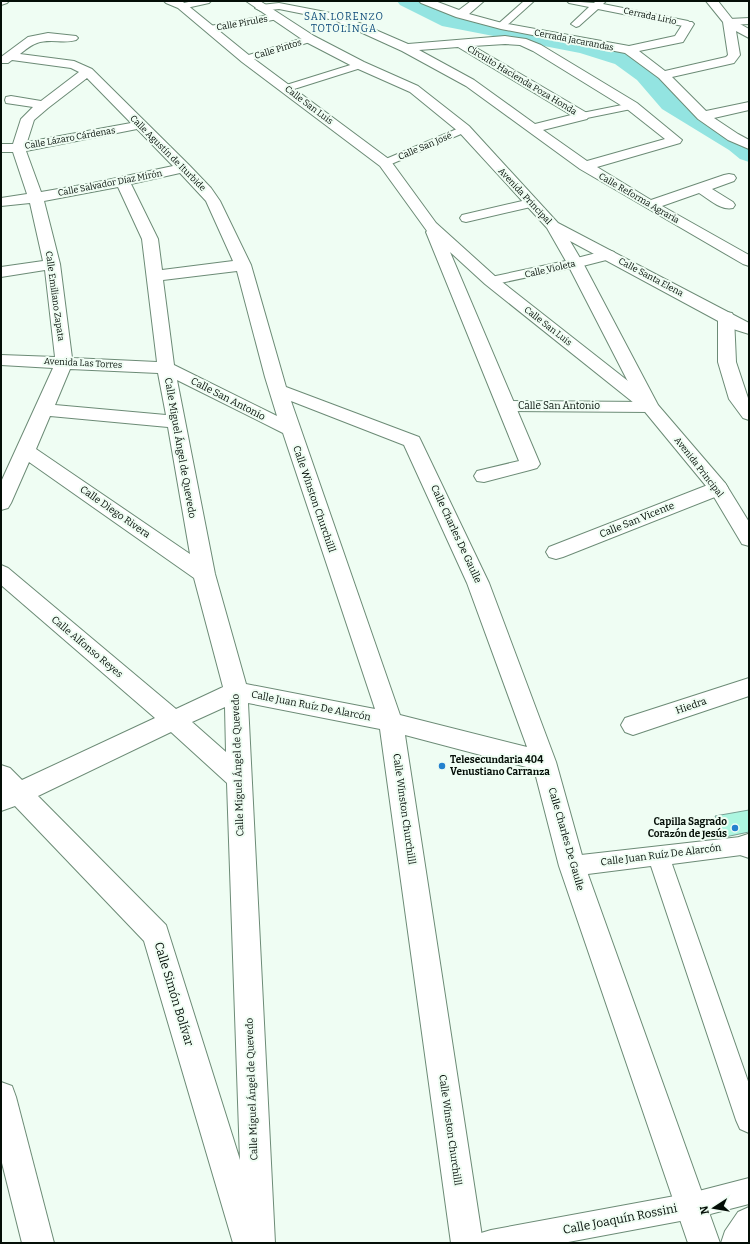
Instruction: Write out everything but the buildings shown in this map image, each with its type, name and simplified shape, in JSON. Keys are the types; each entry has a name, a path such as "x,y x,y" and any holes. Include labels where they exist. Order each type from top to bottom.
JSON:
{"street":[{"path":"176,3 206,1"},
{"name":"Cerrada Jacarandas","path":"425,1 460,14 501,26 629,50 663,74 703,116 733,137 749,145"},
{"path":"460,14 478,1"},
{"path":"501,26 529,1"},
{"name":"Cerrada Lirio","path":"572,1 599,3 688,24 679,39 629,50"},
{"path":"712,1 729,22 749,34"},
{"name":"Calle San Luis","path":"176,3 246,59 385,163 431,226 491,282 650,407"},
{"path":"576,24 599,3"},
{"name":"Avenida Principal","path":"256,4 280,8 310,39 360,65 414,89 464,129 553,226 575,263 650,407 718,488 749,539"},
{"name":"Calle Pirules","path":"210,29 280,8"},
{"name":"Calle Reforma Agraria","path":"280,8 336,17 406,48 470,83 585,166 749,261"},
{"path":"729,22 749,21"},
{"path":"663,74 730,60 734,54 729,22"},
{"path":"5,59 32,40 48,37 72,38"},
{"name":"Calle Pintos","path":"246,59 310,39"},
{"path":"406,48 505,40 522,42 537,48 632,106 675,140 585,166"},
{"name":"Circuito Hacienda Poza Honda","path":"461,44 582,116"},
{"name":"Calle Agustín de Iturbide","path":"5,59 74,65 88,72 139,125 206,190 213,201 243,265 278,390"},
{"path":"286,88 360,65"},
{"path":"18,148 28,119 88,72"},
{"path":"11,100 43,106"},
{"path":"534,128 632,106"},
{"path":"703,116 749,106"},
{"name":"Calle Lázaro Cárdenas","path":"1,148 18,148 139,125"},
{"name":"Calle San José","path":"385,163 464,129"},
{"path":"733,137 749,133"},
{"name":"Calle Emiliano Zapata","path":"18,148 36,198 52,264 64,362"},
{"name":"Calle Salvador Díaz Mirón","path":"1,202 36,198 124,182 184,168"},
{"path":"650,205 729,178"},
{"name":"Calle Miguel Ángel de Quevedo","path":"124,182 150,239 166,368 175,422 204,574 236,691 259,1243"},
{"path":"701,188 728,205"},
{"path":"466,218 531,203"},
{"name":"Calle San Luis","path":"431,226 506,406"},
{"name":"Calle Santa Elena","path":"553,226 749,329"},
{"name":"Calle Violeta","path":"491,282 608,254"},
{"path":"1,272 52,264"},
{"path":"154,276 243,265"},
{"path":"726,317 727,362 738,398 749,414"},
{"name":"Avenida Las Torres","path":"1,360 166,368"},
{"path":"1,503 26,451 64,362"},
{"name":"Calle San Antonio","path":"166,368 291,430"},
{"name":"Calle Winston Churchilll","path":"278,390 391,722 467,1243"},
{"name":"Calle Charles De Gaulle","path":"278,390 412,441 478,583 544,762 572,866 704,1243"},
{"name":"Calle San Antonio","path":"484,476 530,464 506,406 650,407"},
{"path":"44,410 175,422"},
{"name":"Calle Diego Rivera","path":"26,451 204,574"},
{"name":"Calle San Vicente","path":"556,552 718,488"},
{"name":"Calle Alfonso Reyes","path":"1,573 174,720 239,778"},
{"name":"Hiedra","path":"633,725 749,686"},
{"path":"7,789 174,720 236,691"},
{"name":"Calle Juan Ruíz De Alarcón","path":"236,691 391,722 544,762"},
{"name":"Calle Simón Bolívar","path":"7,789 156,934 249,1243"},
{"name":"Calle Juan Ruíz De Alarcón","path":"572,866 749,845"},
{"path":"658,855 749,1120"},
{"path":"1,1097 38,1243"},
{"name":"Calle Joaquín Rossini","path":"491,1243 690,1206 749,1191"},
{"path":"737,1243 749,1223"}],"waterway":[{"path":"407,1 449,22 584,47 623,59 645,75 670,104 738,145 749,154"}],"place":[{"name":"Telesecundaria 404 Venustiano Carranza","path":"442,766"},
{"name":"Capilla Sagrado Corazón de Jesús","path":"735,828"}],"district":[{"name":"SAN LORENZO TOTOLINGA","path":"344,22"}]}
